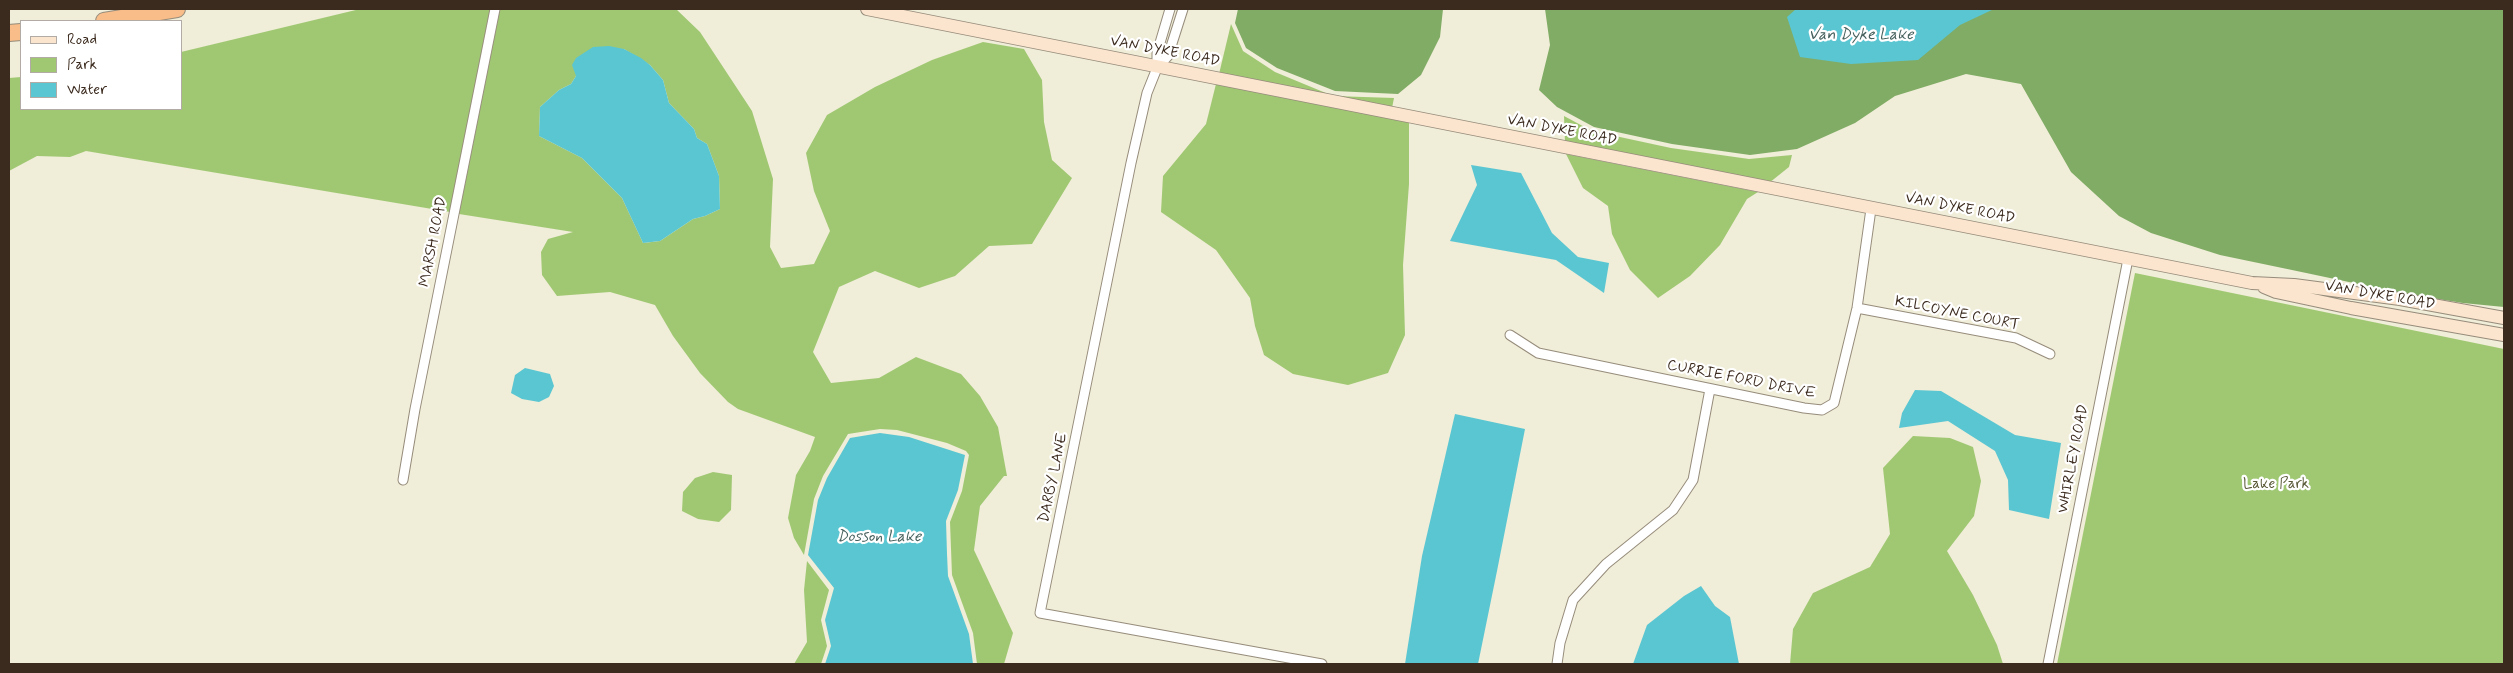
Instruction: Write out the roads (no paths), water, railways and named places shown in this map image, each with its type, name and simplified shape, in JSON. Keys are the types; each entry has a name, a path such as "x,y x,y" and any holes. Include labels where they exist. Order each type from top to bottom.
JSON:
{"highway":[{"path":"110,20 177,9"}],"main road":[{"name":"VAN DYKE ROAD","path":"866,9 2252,283 2294,285 2391,298 2504,318"},
{"name":"VAN DYKE ROAD","path":"2252,283 2276,292 2351,308 2504,335"}],"street":[{"name":"MARSH ROAD","path":"403,480 415,409 495,9"},
{"path":"1157,68 1157,53 1170,9"},
{"path":"1157,68 1168,56 1183,9"},
{"name":"DARBY LANE","path":"1157,68 1147,93 1131,163 1040,613 1322,664"},
{"name":"CURRIE FORD DRIVE","path":"1510,335 1538,353 1804,408 1822,410 1834,403 1857,308 1871,209"},
{"name":"WHIRLEY ROAD","path":"2048,664 2128,259"},
{"name":"KILCOYNE COURT","path":"1857,308 2016,338 2050,354"},
{"path":"1557,664 1560,642 1573,600 1606,564 1674,510 1693,480 1710,389"}],"water":[{"name":"Van Dyke Lake","path":"1796,9 1994,9 1960,25 1918,60 1851,64 1800,57 1787,17"},
{"path":"609,46 624,49 641,58 663,80 669,103 694,129 697,138 707,144 719,176 720,209 693,219 660,241 643,243 622,198 582,158 539,136 540,107 559,90 571,84 576,76 572,65 576,58 593,47"},
{"path":"1471,165 1521,173 1552,233 1578,257 1609,263 1604,293 1556,260 1450,241 1477,185"},
{"path":"525,368 550,374 554,386 549,397 539,402 522,399 511,393 515,375"},
{"path":"1915,390 1941,391 2015,435 2061,443 2049,519 2009,510 2008,480 1995,451 1948,421 1899,428 1902,413"},
{"path":"1455,414 1525,429 1497,571 1478,664 1405,664 1422,556"},
{"name":"Dosson Lake","path":"880,433 909,437 965,455 958,490 946,521 947,554 948,576 969,634 973,664 825,664 831,646 825,620 834,588 808,555 818,500 827,478 850,438"},
{"path":"1701,586 1715,606 1730,617 1739,664 1633,664 1647,625 1684,596"}],"park label":[{"name":"Lake Park","path":"2276,485"}]}
